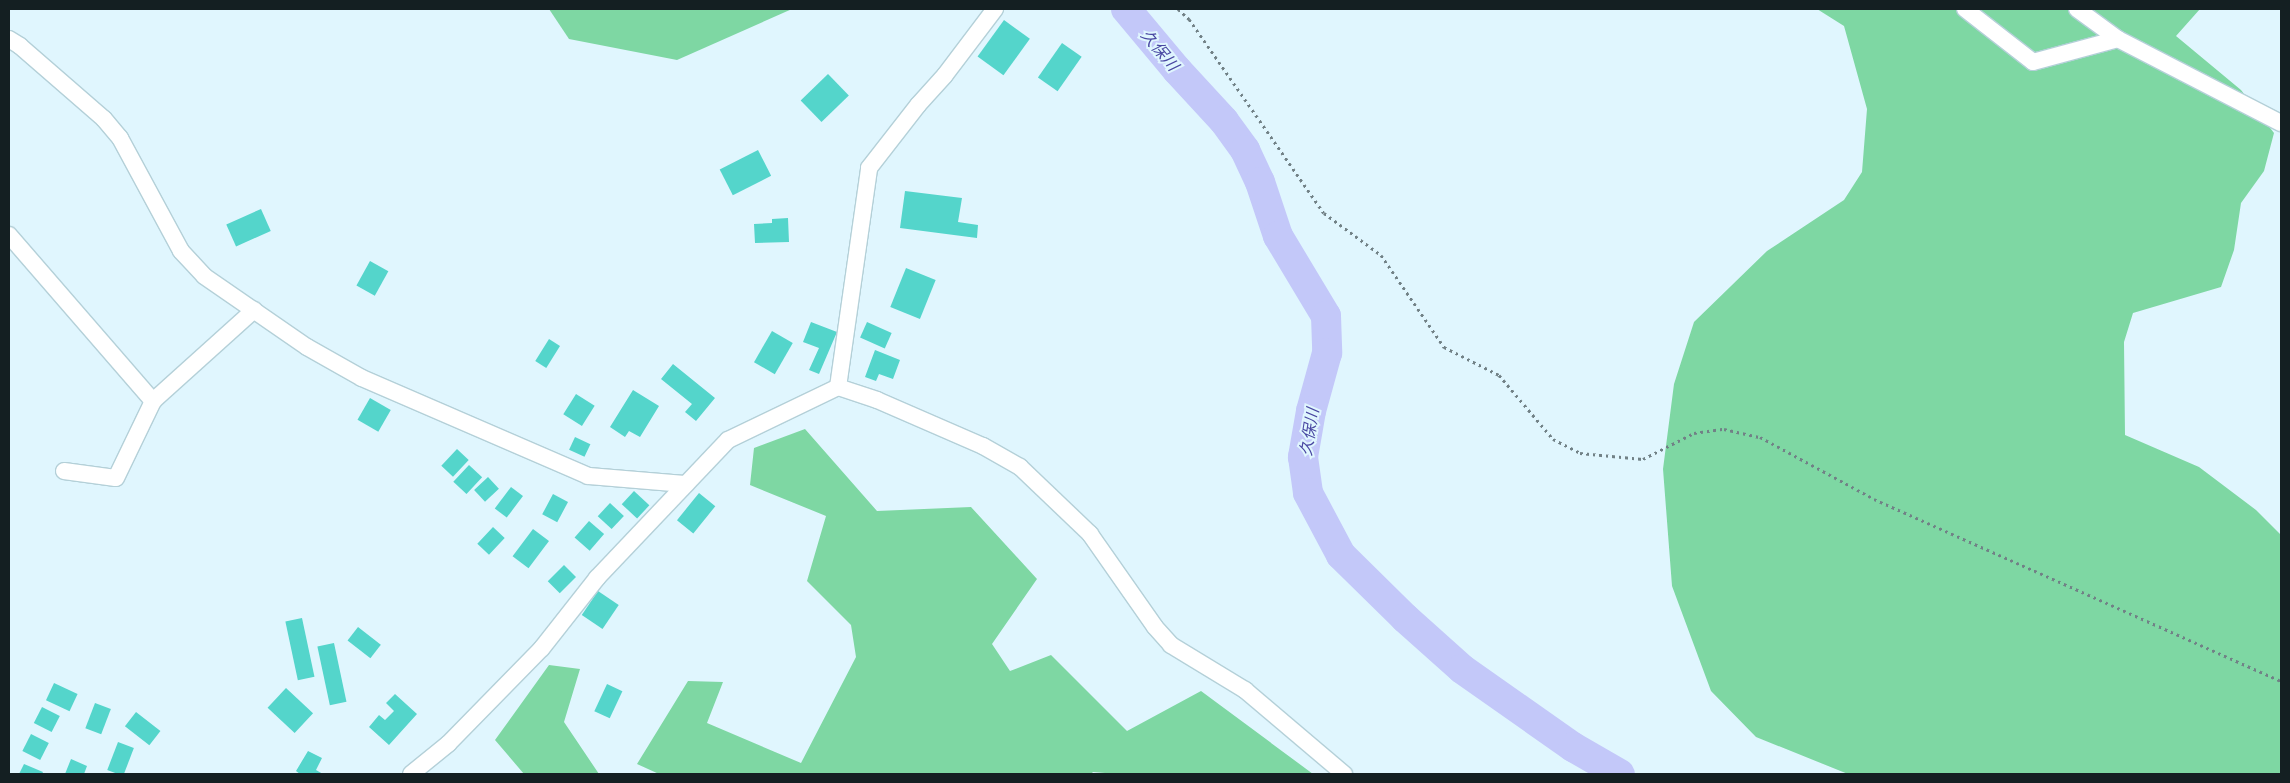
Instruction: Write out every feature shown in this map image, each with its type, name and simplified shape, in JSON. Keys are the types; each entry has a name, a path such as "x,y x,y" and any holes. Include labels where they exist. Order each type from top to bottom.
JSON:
{"street":[{"path":"838,387 870,168 918,104 945,75 994,9"},
{"path":"1965,9 2033,62 2118,39"},
{"path":"2077,9 2118,39 2281,123"},
{"path":"9,39 20,46 104,119 120,138 138,168 181,251 204,276 307,347 362,378 588,476 686,484"},
{"path":"9,235 153,401"},
{"path":"64,471 116,478 153,401 254,310"},
{"path":"411,774 448,744 542,648 597,578 728,440 838,387 877,400 974,442 1020,467 1090,534 1155,627 1171,645 1245,690 1344,774"}],"path":[{"path":"1178,9 1189,18 1324,213 1381,255 1444,347 1499,375 1553,439 1580,453 1643,458 1694,433 1724,429 1760,437 1874,499 2281,680"}],"green space":[{"path":"549,9 792,9 677,60 569,39"},
{"path":"1817,9 2200,9 2176,36 2241,90 2274,133 2264,171 2241,203 2234,250 2221,287 2133,313 2124,342 2125,435 2199,467 2256,510 2281,535 2281,774 1848,774 1756,737 1711,691 1672,586 1663,469 1674,384 1694,322 1767,251 1844,200 1862,172 1867,109 1844,26"},
{"path":"805,429 877,511 971,507 1037,579 992,644 1010,671 1051,655 1127,731 1201,691 1313,774 1117,774 1093,772 1091,774 659,774 637,764 688,681 723,682 707,723 801,763 856,657 851,625 807,581 826,516 750,485 754,448"},
{"path":"549,665 580,669 564,722 599,774 524,774 495,740"}],"building":[{"path":"1004,20 1030,39 1003,75 978,56"},
{"path":"1062,43 1082,57 1058,91 1038,77"},
{"path":"828,74 849,96 822,122 801,100"},
{"path":"758,150 771,176 733,195 720,170"},
{"path":"905,191 962,198 958,222 978,225 977,238 900,228"},
{"path":"261,209 271,231 236,246 226,224"},
{"path":"788,218 789,242 755,243 754,224 772,223 772,219"},
{"path":"370,261 388,271 375,296 356,285"},
{"path":"906,268 936,280 920,319 890,307"},
{"path":"811,322 837,332 819,374 809,370 819,348 803,342"},
{"path":"867,322 892,333 885,349 860,338"},
{"path":"772,331 793,343 775,374 754,362"},
{"path":"549,339 560,346 546,368 535,361"},
{"path":"875,350 900,360 893,379 879,374 876,381 865,377"},
{"path":"673,364 715,398 696,421 685,412 692,404 661,379"},
{"path":"633,390 659,406 640,437 629,431 625,437 610,427"},
{"path":"576,394 595,406 582,426 563,414"},
{"path":"370,398 391,410 378,432 358,420"},
{"path":"575,437 590,444 584,457 569,450"},
{"path":"457,449 469,460 453,477 441,466"},
{"path":"469,465 482,477 466,494 453,482"},
{"path":"488,477 499,489 485,502 474,490"},
{"path":"511,487 523,496 507,518 495,509"},
{"path":"634,491 649,505 637,518 622,504"},
{"path":"699,493 715,506 693,533 677,520"},
{"path":"553,494 568,502 557,522 542,514"},
{"path":"610,503 624,516 612,529 598,516"},
{"path":"589,521 604,534 590,551 575,538"},
{"path":"493,527 505,538 489,555 477,544"},
{"path":"533,529 549,541 529,568 513,556"},
{"path":"564,565 576,577 560,593 548,581"},
{"path":"598,591 619,605 603,629 582,615"},
{"path":"302,618 314,677 298,680 285,622"},
{"path":"358,627 381,645 370,658 348,640"},
{"path":"334,643 346,702 330,705 317,647"},
{"path":"54,683 78,694 70,711 46,700"},
{"path":"607,684 622,691 610,718 594,711"},
{"path":"286,688 313,713 295,733 268,708"},
{"path":"395,694 417,714 389,745 369,727 379,715 385,720 394,711 386,703"},
{"path":"95,703 111,709 101,734 85,728"},
{"path":"42,707 60,716 52,732 34,723"},
{"path":"136,712 160,731 149,745 125,726"},
{"path":"31,734 49,743 40,760 22,751"},
{"path":"118,742 134,748 124,774 107,770"},
{"path":"308,751 322,758 316,770 323,774 300,774 296,771"},
{"path":"71,759 87,766 84,774 65,774"},
{"path":"24,764 43,772 42,774 19,774"}],"waterway":[{"name":"久保川","path":"1126,9 1177,70 1224,121 1245,150 1260,182 1278,236 1326,316 1327,353 1311,411 1303,457 1308,493 1341,555 1405,618 1462,669 1573,747 1620,774"}]}
